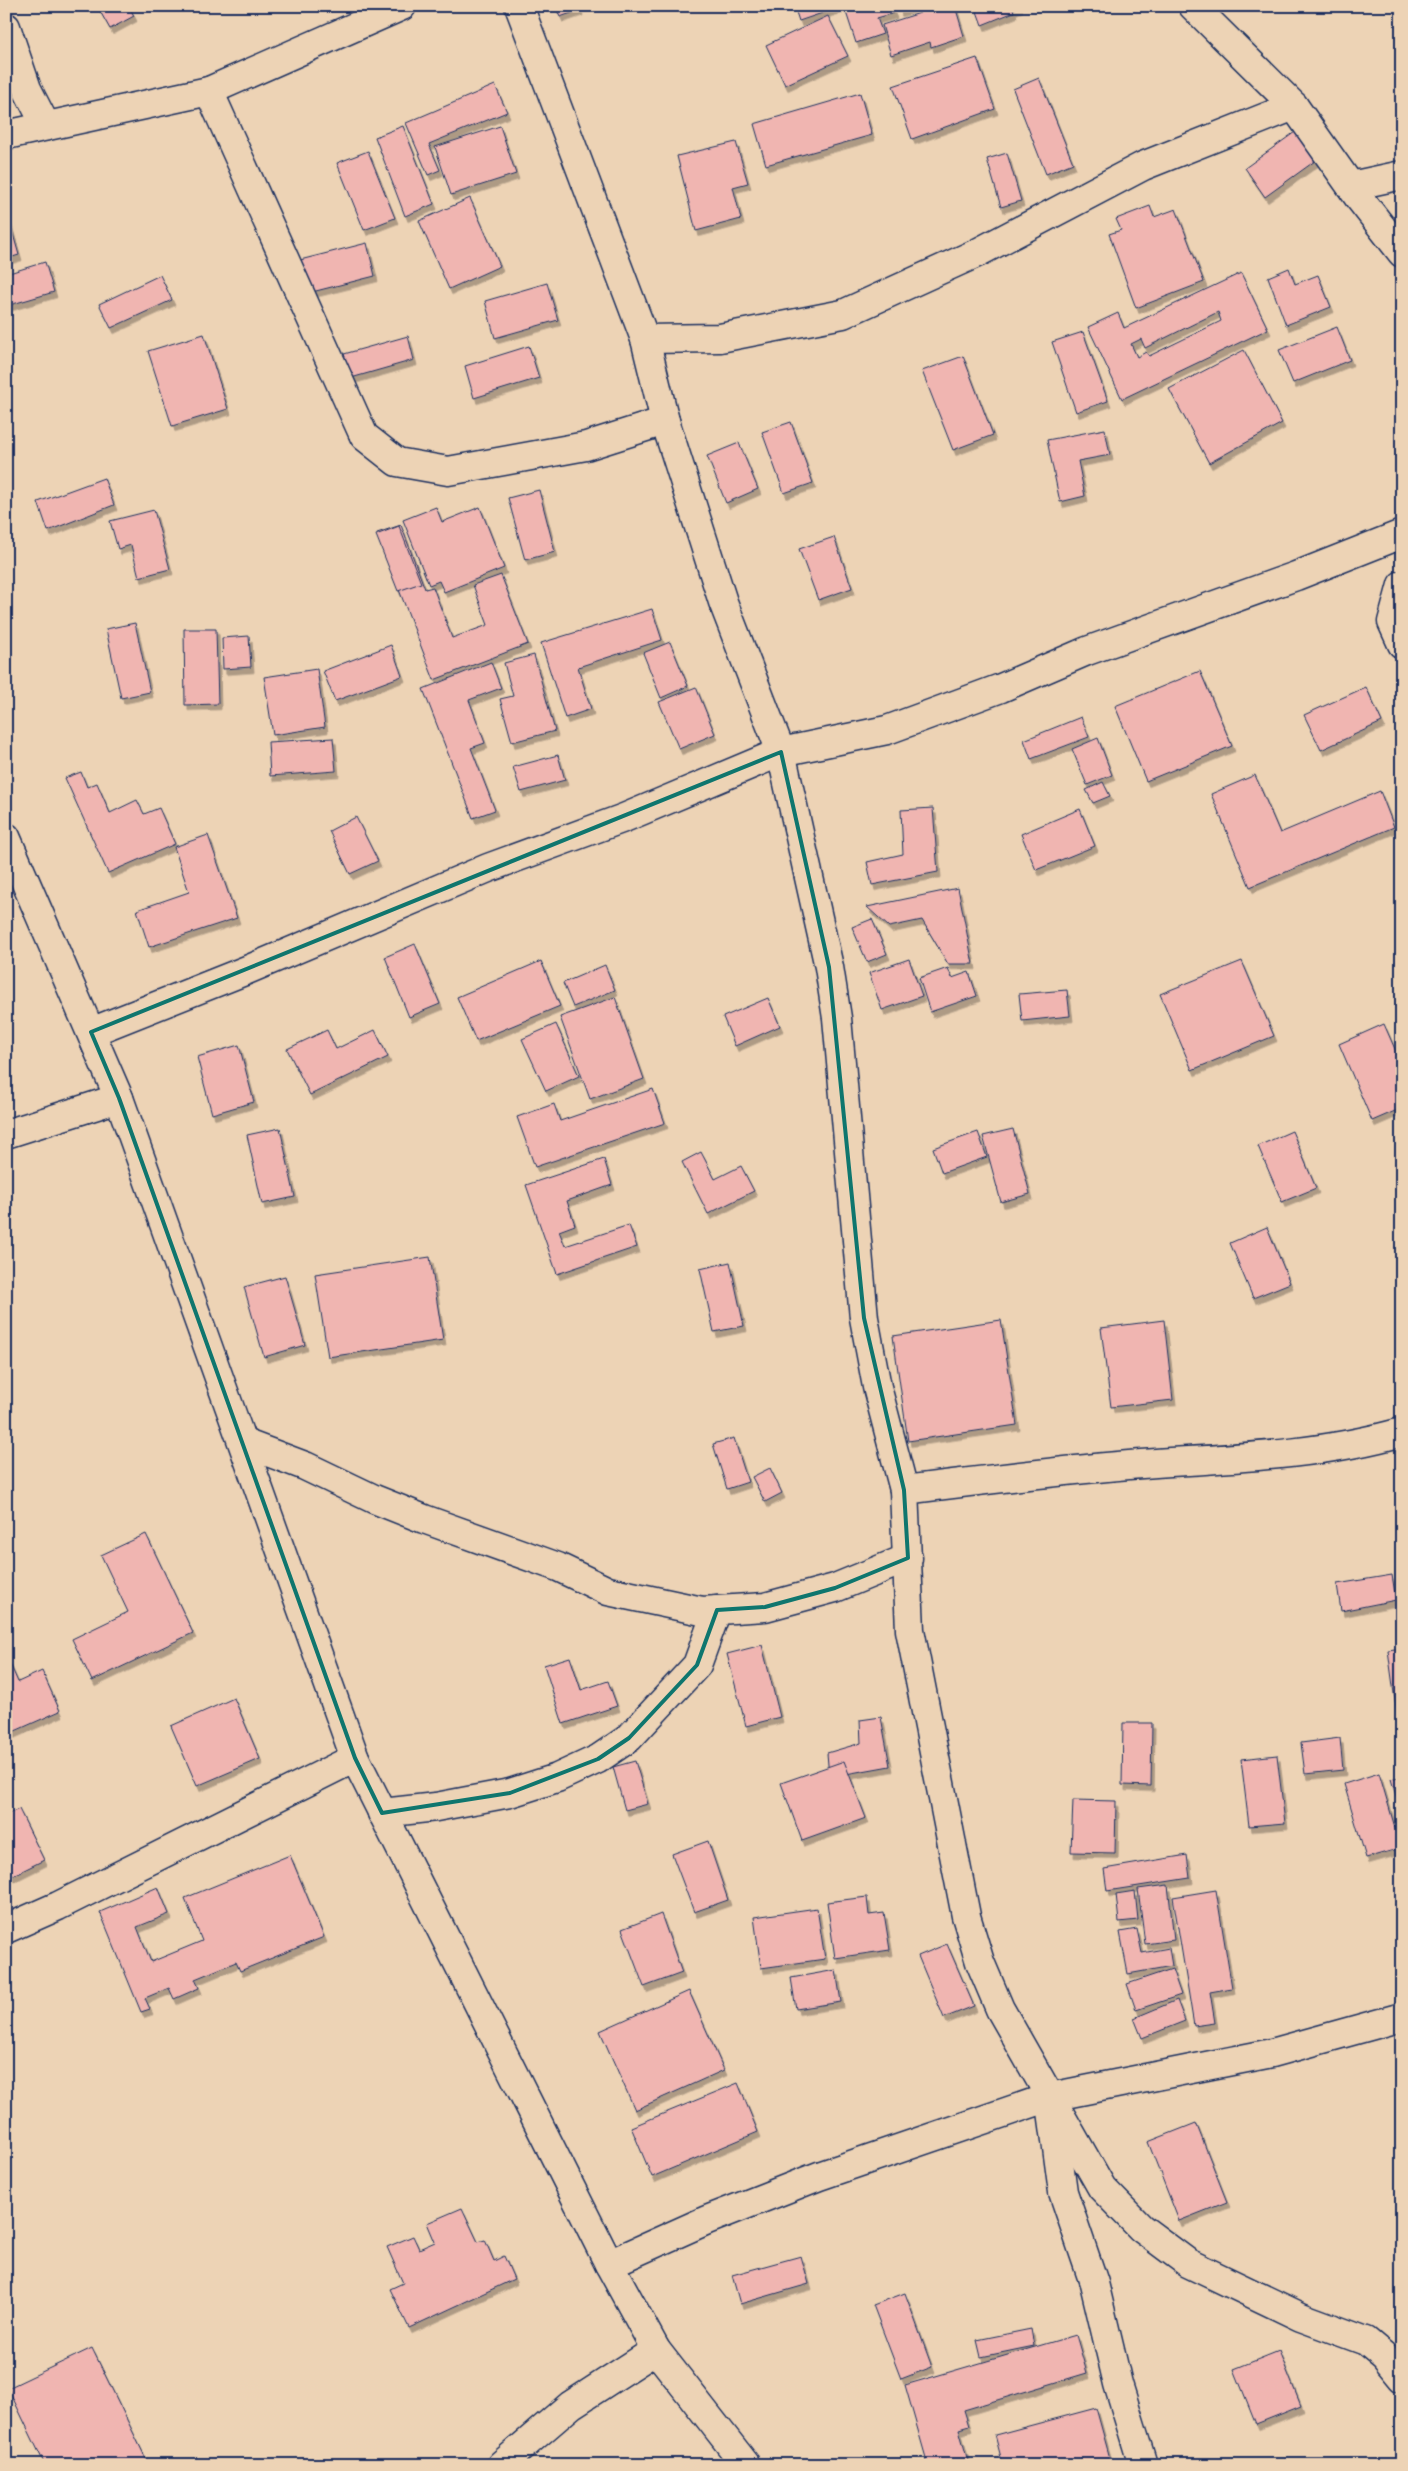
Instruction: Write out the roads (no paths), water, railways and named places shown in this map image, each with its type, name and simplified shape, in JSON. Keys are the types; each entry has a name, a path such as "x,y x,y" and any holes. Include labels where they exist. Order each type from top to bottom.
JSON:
{"street":[{"path":"6,135 209,91 402,6"},
{"path":"519,6 645,339 665,421 723,602 781,752 829,967 837,1018 864,1318 877,1387 904,1490 910,1630 966,1916 980,1962 1000,2009 1102,2188 1141,2228 1188,2263 1301,2317 1366,2341 1384,2356 1402,2378"},
{"path":"1192,6 1294,106 1402,253"},
{"path":"6,27 27,89 46,126"},
{"path":"209,91 364,436 397,462 448,472 586,446 665,421"},
{"path":"645,339 720,338 843,314 977,254 1144,166 1294,106"},
{"path":"1351,186 1402,176"},
{"path":"91,1032 247,970 488,868 624,818 781,752 887,730 1001,688 1087,651 1296,576 1402,534"},
{"path":"1402,584 1392,622 1402,644"},
{"path":"6,837 120,1098 355,1758 609,2264 656,2350 746,2465"},
{"path":"6,1134 120,1098"},
{"path":"904,1490 1014,1476 1249,1456 1351,1445 1402,1432"},
{"path":"244,1443 305,1466 374,1499 424,1519 558,1567 608,1591 702,1611 765,1607 835,1588 908,1558"},
{"path":"382,1813 436,1807 510,1793 557,1778 598,1759 629,1738 697,1665 717,1610"},
{"path":"6,1928 58,1906 355,1758"},
{"path":"609,2264 708,2220 819,2176 1050,2097 1272,2053 1402,2017"},
{"path":"1050,2097 1063,2192 1094,2283 1118,2384 1143,2465"},
{"path":"501,2465 571,2405 656,2350"}]}
